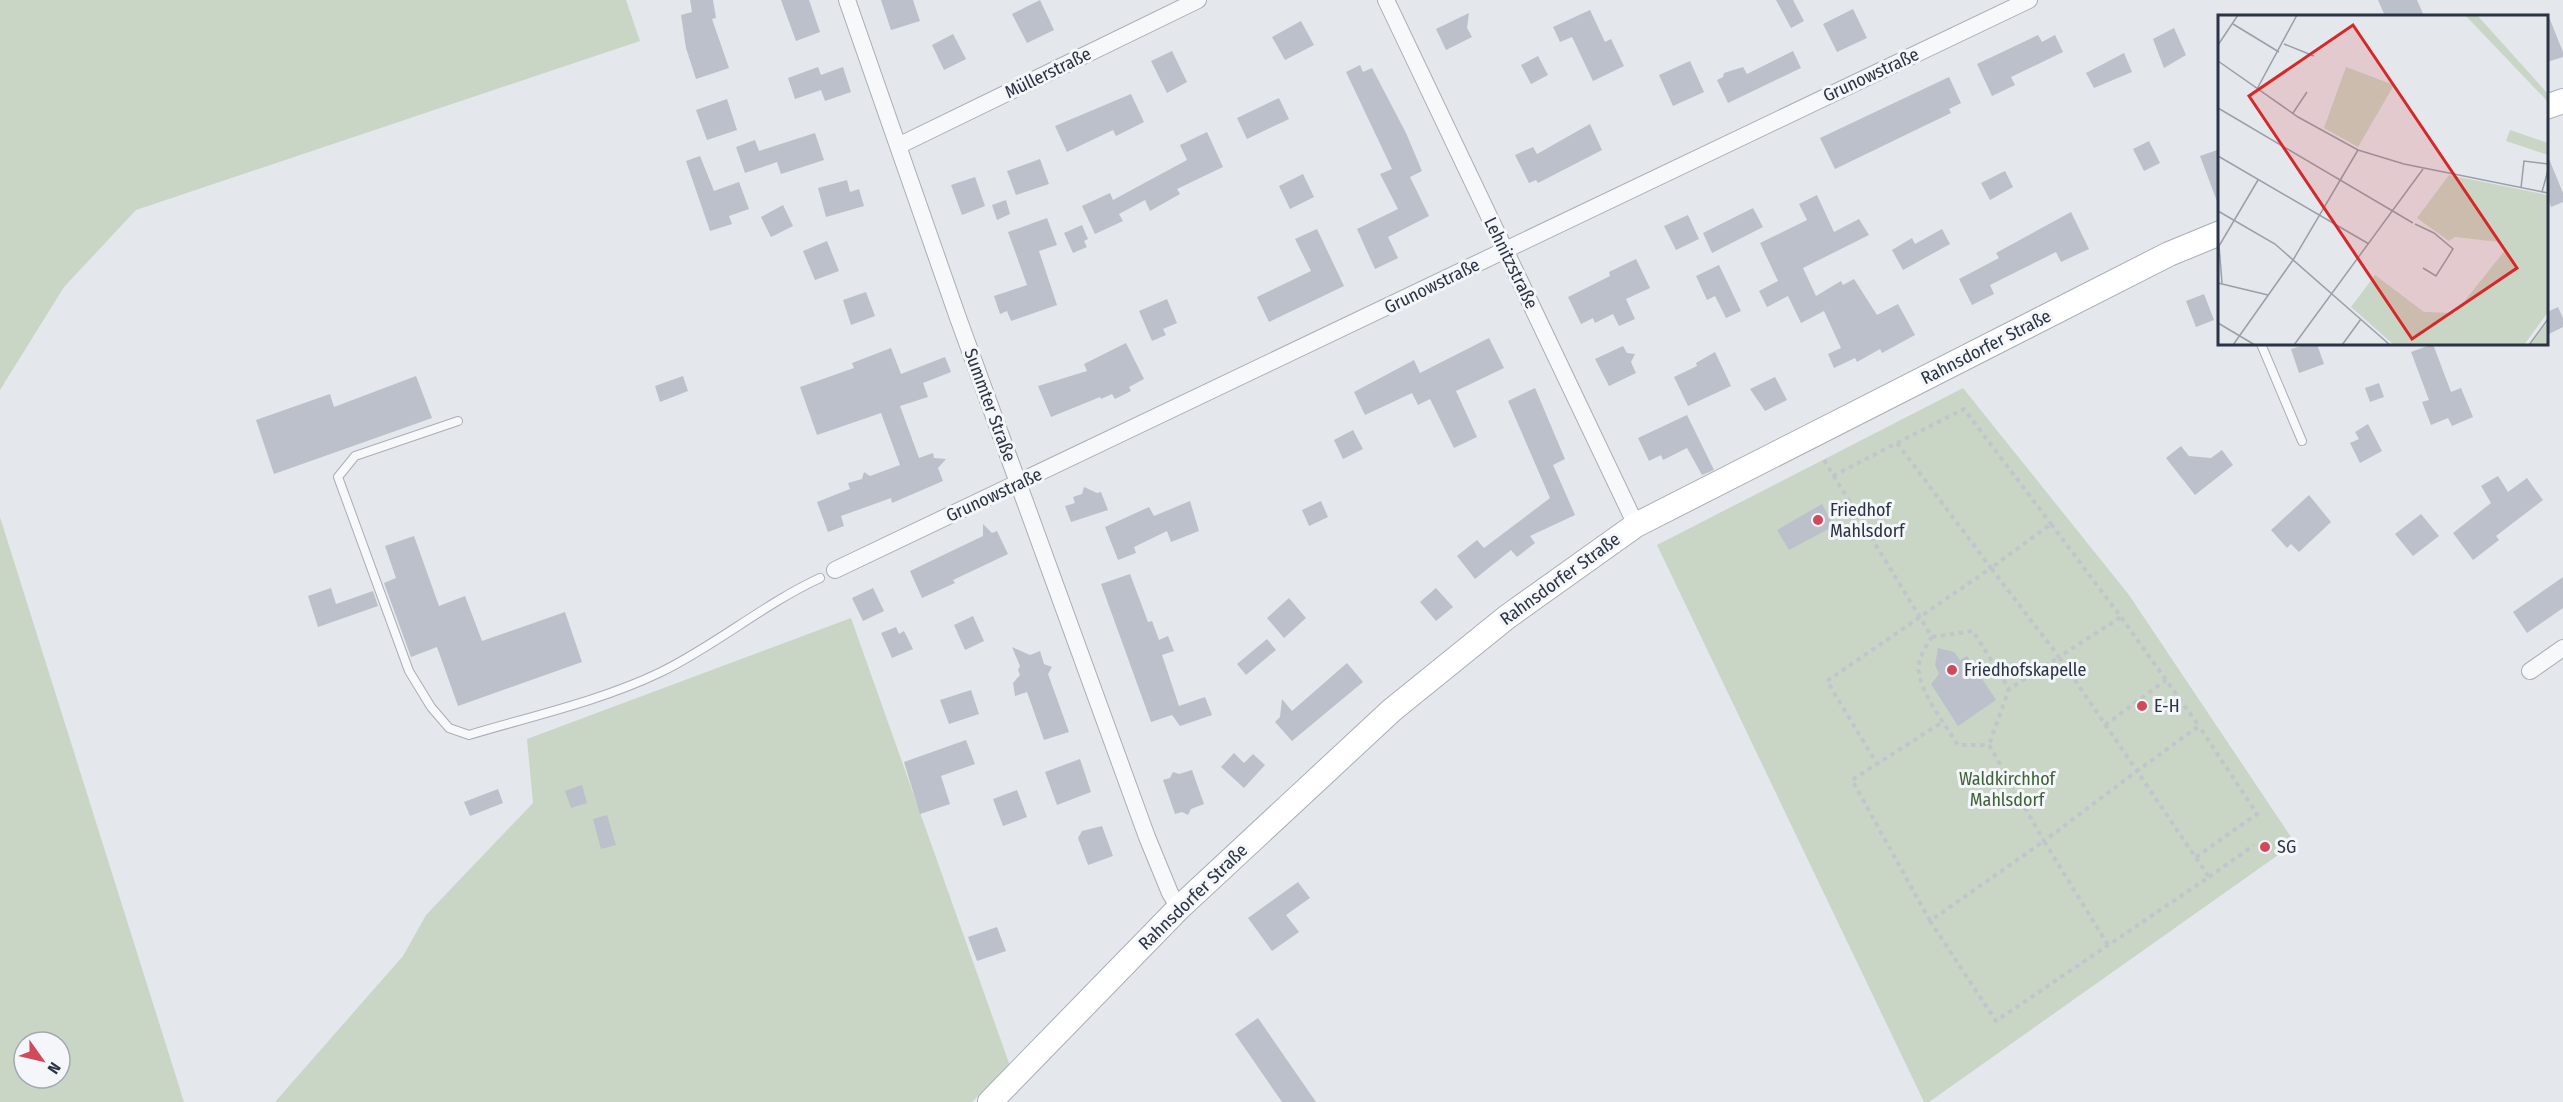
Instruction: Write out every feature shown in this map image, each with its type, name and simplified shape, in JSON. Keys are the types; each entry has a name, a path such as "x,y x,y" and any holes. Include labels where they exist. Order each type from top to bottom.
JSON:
{"street":[{"name":"Summter Straße","path":"847,0 1148,837 1170,893 1179,908"},
{"name":"Müllerstraße","path":"898,146 1198,0"},
{"name":"Lehnitzstraße","path":"1386,0 1636,525"},
{"name":"Grunowstraße","path":"835,570 2029,0"},
{"path":"2548,107 2563,101"},
{"name":"Rahnsdorfer Straße","path":"990,1102 1179,908 1392,710 1507,617 1636,525 2169,254 2218,238"},
{"path":"2530,672 2563,648"}],"lane":[{"path":"2261,345 2302,441"},
{"path":"458,421 355,456 338,477 409,671 431,707 449,728 469,735 600,695 661,672 795,590 820,578"}],"path":[{"path":"1833,476 1964,409 2121,617 2199,726 2257,814 2196,857"},
{"path":"1897,443 2059,657 2209,877"},
{"path":"1824,460 1932,638"},
{"path":"1877,764 1827,681 2051,524"},
{"path":"2109,945 2044,841 1989,745 2009,689 2121,617"},
{"path":"1989,745 1958,745 1918,672 1922,651 1932,638 1973,632 2009,689"},
{"path":"2105,725 2166,680"},
{"path":"1944,721 1852,780 1930,921 1996,1021 2254,845"},
{"path":"1930,921 2044,841 2199,726"}],"green space":[{"path":"0,0 626,0 640,41 136,210 64,287 0,390"},
{"name":"Waldkirchhof Mahlsdorf","path":"1963,388 2129,595 2295,843 1929,1102 1924,1102 1657,545"},
{"path":"0,517 184,1102 0,1102"},
{"path":"851,618 1010,1066 972,1102 275,1102 403,956 426,915 533,803 527,739"}],"building":[{"path":"690,0 713,0 716,18 712,19 729,68 696,79 686,48 681,15 692,12"},
{"path":"781,0 809,0 820,32 796,41"},
{"path":"881,0 913,0 920,21 891,30"},
{"path":"1040,0 1054,30 1027,43 1012,14"},
{"path":"1776,0 1793,0 1804,21 1791,28"},
{"path":"2378,0 2417,0 2424,15 2385,15"},
{"path":"1853,9 1867,38 1837,52 1823,24"},
{"path":"1590,10 1605,42 1611,39 1624,66 1593,81 1572,37 1560,42 1553,27"},
{"path":"2547,12 2563,52 2563,57 2548,62 2548,15"},
{"path":"1469,13 1467,28 1472,37 1446,50 1436,29"},
{"path":"1301,21 1314,45 1285,60 1272,37"},
{"path":"2174,28 2186,55 2164,68 2153,39"},
{"path":"953,34 966,59 944,70 932,45"},
{"path":"2038,35 2042,42 2055,35 2063,52 2011,77 2015,85 1992,96 1977,64"},
{"path":"1172,51 1187,82 1167,93 1151,61"},
{"path":"1793,51 1801,68 1728,103 1717,80 1723,77 1724,73 1743,67 1747,74"},
{"path":"2124,53 2132,72 2094,88 2086,73"},
{"path":"1538,56 1548,75 1531,84 1521,65"},
{"path":"1690,61 1704,92 1673,106 1659,75"},
{"path":"1360,65 1363,72 1372,68 1406,133 1422,171 1410,177 1429,216 1388,237 1398,258 1375,269 1357,229 1398,209 1380,174 1392,169 1346,72"},
{"path":"818,67 821,75 843,67 851,92 825,101 821,90 795,99 788,78"},
{"path":"1949,77 1961,103 1949,109 1951,113 1835,169 1820,138"},
{"path":"1131,94 1144,122 1116,136 1113,130 1067,152 1055,126"},
{"path":"1279,98 1289,119 1247,139 1237,118"},
{"path":"727,99 737,130 707,140 696,110"},
{"path":"1590,124 1602,150 1538,183 1536,180 1529,183 1515,155 1533,147 1537,154"},
{"path":"1207,132 1223,167 1177,189 1180,194 1150,211 1145,200 1119,214 1123,221 1095,234 1082,206 1110,193 1113,200 1187,160 1180,145"},
{"path":"815,133 824,160 781,174 777,162 745,173 736,147 755,140 759,151"},
{"path":"2149,141 2160,163 2144,171 2133,149"},
{"path":"2218,150 2218,204 2200,156"},
{"path":"700,156 714,191 739,182 749,209 729,216 732,224 710,231 686,161"},
{"path":"2548,156 2563,193 2563,202 2551,207 2548,197"},
{"path":"1040,159 1049,184 1016,195 1007,171"},
{"path":"2005,171 2013,187 1990,200 1981,183"},
{"path":"1303,174 1314,197 1290,209 1279,186"},
{"path":"975,177 985,206 962,215 951,185"},
{"path":"847,180 850,192 859,189 864,206 826,217 818,188"},
{"path":"1817,195 1834,232 1859,219 1869,235 1803,268 1816,296 1841,281 1843,285 1854,279 1877,315 1898,304 1915,335 1882,353 1880,349 1857,362 1855,358 1834,368 1828,354 1841,348 1824,311 1801,323 1788,296 1767,307 1759,291 1778,281 1760,243 1807,220 1799,204"},
{"path":"1006,200 1010,214 997,220 992,205"},
{"path":"783,205 793,226 771,237 761,217"},
{"path":"1753,208 1763,227 1712,253 1703,233"},
{"path":"2071,212 2089,249 2061,262 2056,252 1990,285 1994,294 1972,305 1959,279 1999,258 1996,253"},
{"path":"1688,215 1699,239 1676,250 1664,226"},
{"path":"1047,218 1057,245 1039,251 1057,305 1011,321 1007,311 1000,314 994,296 1027,285 1008,232"},
{"path":"1082,225 1088,239 1084,241 1087,247 1073,253 1064,233"},
{"path":"1317,229 1344,286 1269,322 1257,297 1311,271 1295,239"},
{"path":"1942,229 1950,244 1903,270 1892,250 1912,238 1915,244"},
{"path":"827,241 839,271 815,280 803,251"},
{"path":"1636,259 1650,288 1626,299 1635,319 1619,326 1613,314 1595,323 1593,318 1581,324 1568,297 1610,276 1609,272"},
{"path":"1719,265 1741,311 1726,318 1715,296 1707,300 1696,276"},
{"path":"866,292 875,316 851,325 843,300"},
{"path":"2204,294 2214,320 2196,327 2186,301"},
{"path":"1167,299 1177,323 1163,329 1166,335 1152,341 1139,311"},
{"path":"2558,307 2563,318 2563,327 2548,334 2548,312"},
{"path":"1489,338 1504,368 1456,391 1477,437 1454,448 1430,399 1418,405 1412,393 1365,415 1354,392 1414,360 1420,373"},
{"path":"1126,343 1144,379 1129,387 1131,391 1115,399 1112,394 1101,399 1100,397 1051,417 1038,386 1087,371 1084,364"},
{"path":"2305,345 2317,345 2324,364 2299,373 2291,349"},
{"path":"2433,345 2451,392 2461,388 2473,417 2452,426 2448,418 2431,425 2422,402 2429,400 2411,352"},
{"path":"1623,346 1627,353 1635,354 1631,362 1636,373 1609,386 1595,359"},
{"path":"891,348 901,374 945,357 951,372 923,383 928,397 900,406 919,458 933,453 934,458 946,459 938,468 943,481 892,503 891,498 841,516 844,526 828,532 817,502 850,489 848,483 862,479 864,472 870,476 900,465 881,413 817,435 800,387 854,368 852,363"},
{"path":"1715,352 1731,386 1688,406 1674,377 1697,366 1696,363"},
{"path":"416,376 432,418 274,474 256,420 330,394 334,407"},
{"path":"683,376 688,391 660,402 655,386"},
{"path":"1775,377 1787,400 1765,411 1750,389"},
{"path":"2379,383 2384,397 2370,402 2365,388"},
{"path":"1535,388 1565,459 1553,465 1575,515 1530,536 1535,543 1517,557 1511,550 1475,579 1457,556 1477,540 1484,548 1550,498 1508,401"},
{"path":"1687,415 1714,470 1702,475 1687,448 1663,460 1661,455 1649,461 1638,438"},
{"path":"2368,424 2382,451 2360,463 2350,443 2359,439 2355,432"},
{"path":"1353,430 1363,449 1343,459 1334,440"},
{"path":"2181,446 2189,456 2211,458 2222,450 2233,465 2195,495 2166,458"},
{"path":"2498,476 2508,492 2527,478 2543,500 2496,536 2499,540 2473,560 2453,533 2491,503 2481,486"},
{"path":"1084,487 1097,493 1101,492 1108,510 1071,522 1065,506 1075,503 1073,497 1082,494"},
{"path":"2309,495 2331,522 2299,552 2291,544 2287,548 2271,530"},
{"path":"1190,501 1199,531 1171,542 1167,531 1134,547 1136,553 1118,560 1105,527 1149,507 1154,516"},
{"path":"1321,501 1328,517 1309,526 1302,510"},
{"path":"1822,504 1834,526 1789,550 1777,530"},
{"path":"2421,514 2439,536 2413,556 2395,534"},
{"path":"983,524 992,533 997,531 1008,554 953,580 955,583 922,598 910,571 983,536"},
{"path":"414,536 439,606 465,596 482,641 565,612 582,662 458,706 437,647 411,657 384,583 396,578 385,546"},
{"path":"1130,574 1148,622 1152,621 1159,640 1168,636 1174,651 1162,655 1179,706 1205,697 1212,715 1180,726 1172,715 1151,722 1101,584"},
{"path":"2563,577 2563,608 2527,633 2513,612"},
{"path":"331,588 336,604 373,591 378,606 318,627 308,596"},
{"path":"873,588 884,611 863,621 852,598"},
{"path":"1436,588 1453,607 1436,621 1420,602"},
{"path":"1289,598 1306,618 1284,638 1267,618"},
{"path":"973,616 984,641 965,650 954,625"},
{"path":"896,627 899,634 904,631 913,649 892,658 881,633"},
{"path":"1267,639 1276,650 1246,675 1237,664"},
{"path":"1012,647 1030,655 1040,651 1044,664 1052,667 1048,674 1069,732 1044,740 1027,692 1015,696 1013,683 1020,675 1018,670 1020,666"},
{"path":"1938,648 1954,652 1960,660 1967,656 1996,700 1958,726 1931,684 1939,674 1935,665"},
{"path":"1347,663 1363,682 1292,741 1275,722 1280,717 1282,699 1292,711"},
{"path":"971,690 979,714 949,724 940,700"},
{"path":"966,740 975,764 941,776 950,804 920,814 904,762"},
{"path":"1234,753 1244,763 1253,754 1265,765 1244,788 1221,767"},
{"path":"1080,759 1091,792 1057,805 1045,772"},
{"path":"1192,770 1204,804 1191,809 1188,815 1182,812 1175,814 1163,780 1170,778 1173,772 1179,774"},
{"path":"582,785 587,803 571,808 565,791"},
{"path":"498,789 503,803 470,816 464,802"},
{"path":"1017,790 1027,817 1003,826 993,799"},
{"path":"607,815 616,845 601,849 593,819"},
{"path":"1102,826 1113,856 1088,865 1078,838 1082,831"},
{"path":"1298,882 1310,898 1286,915 1299,932 1272,951 1248,918"},
{"path":"997,927 1006,951 977,961 968,937"},
{"path":"1258,1018 1316,1102 1282,1102 1235,1034"}],"place":[{"name":"Friedhof Mahlsdorf","path":"1818,520"},
{"name":"Friedhofskapelle","path":"1952,670"},
{"name":"E-H","path":"2142,706"},
{"name":"SG","path":"2265,847"}]}
